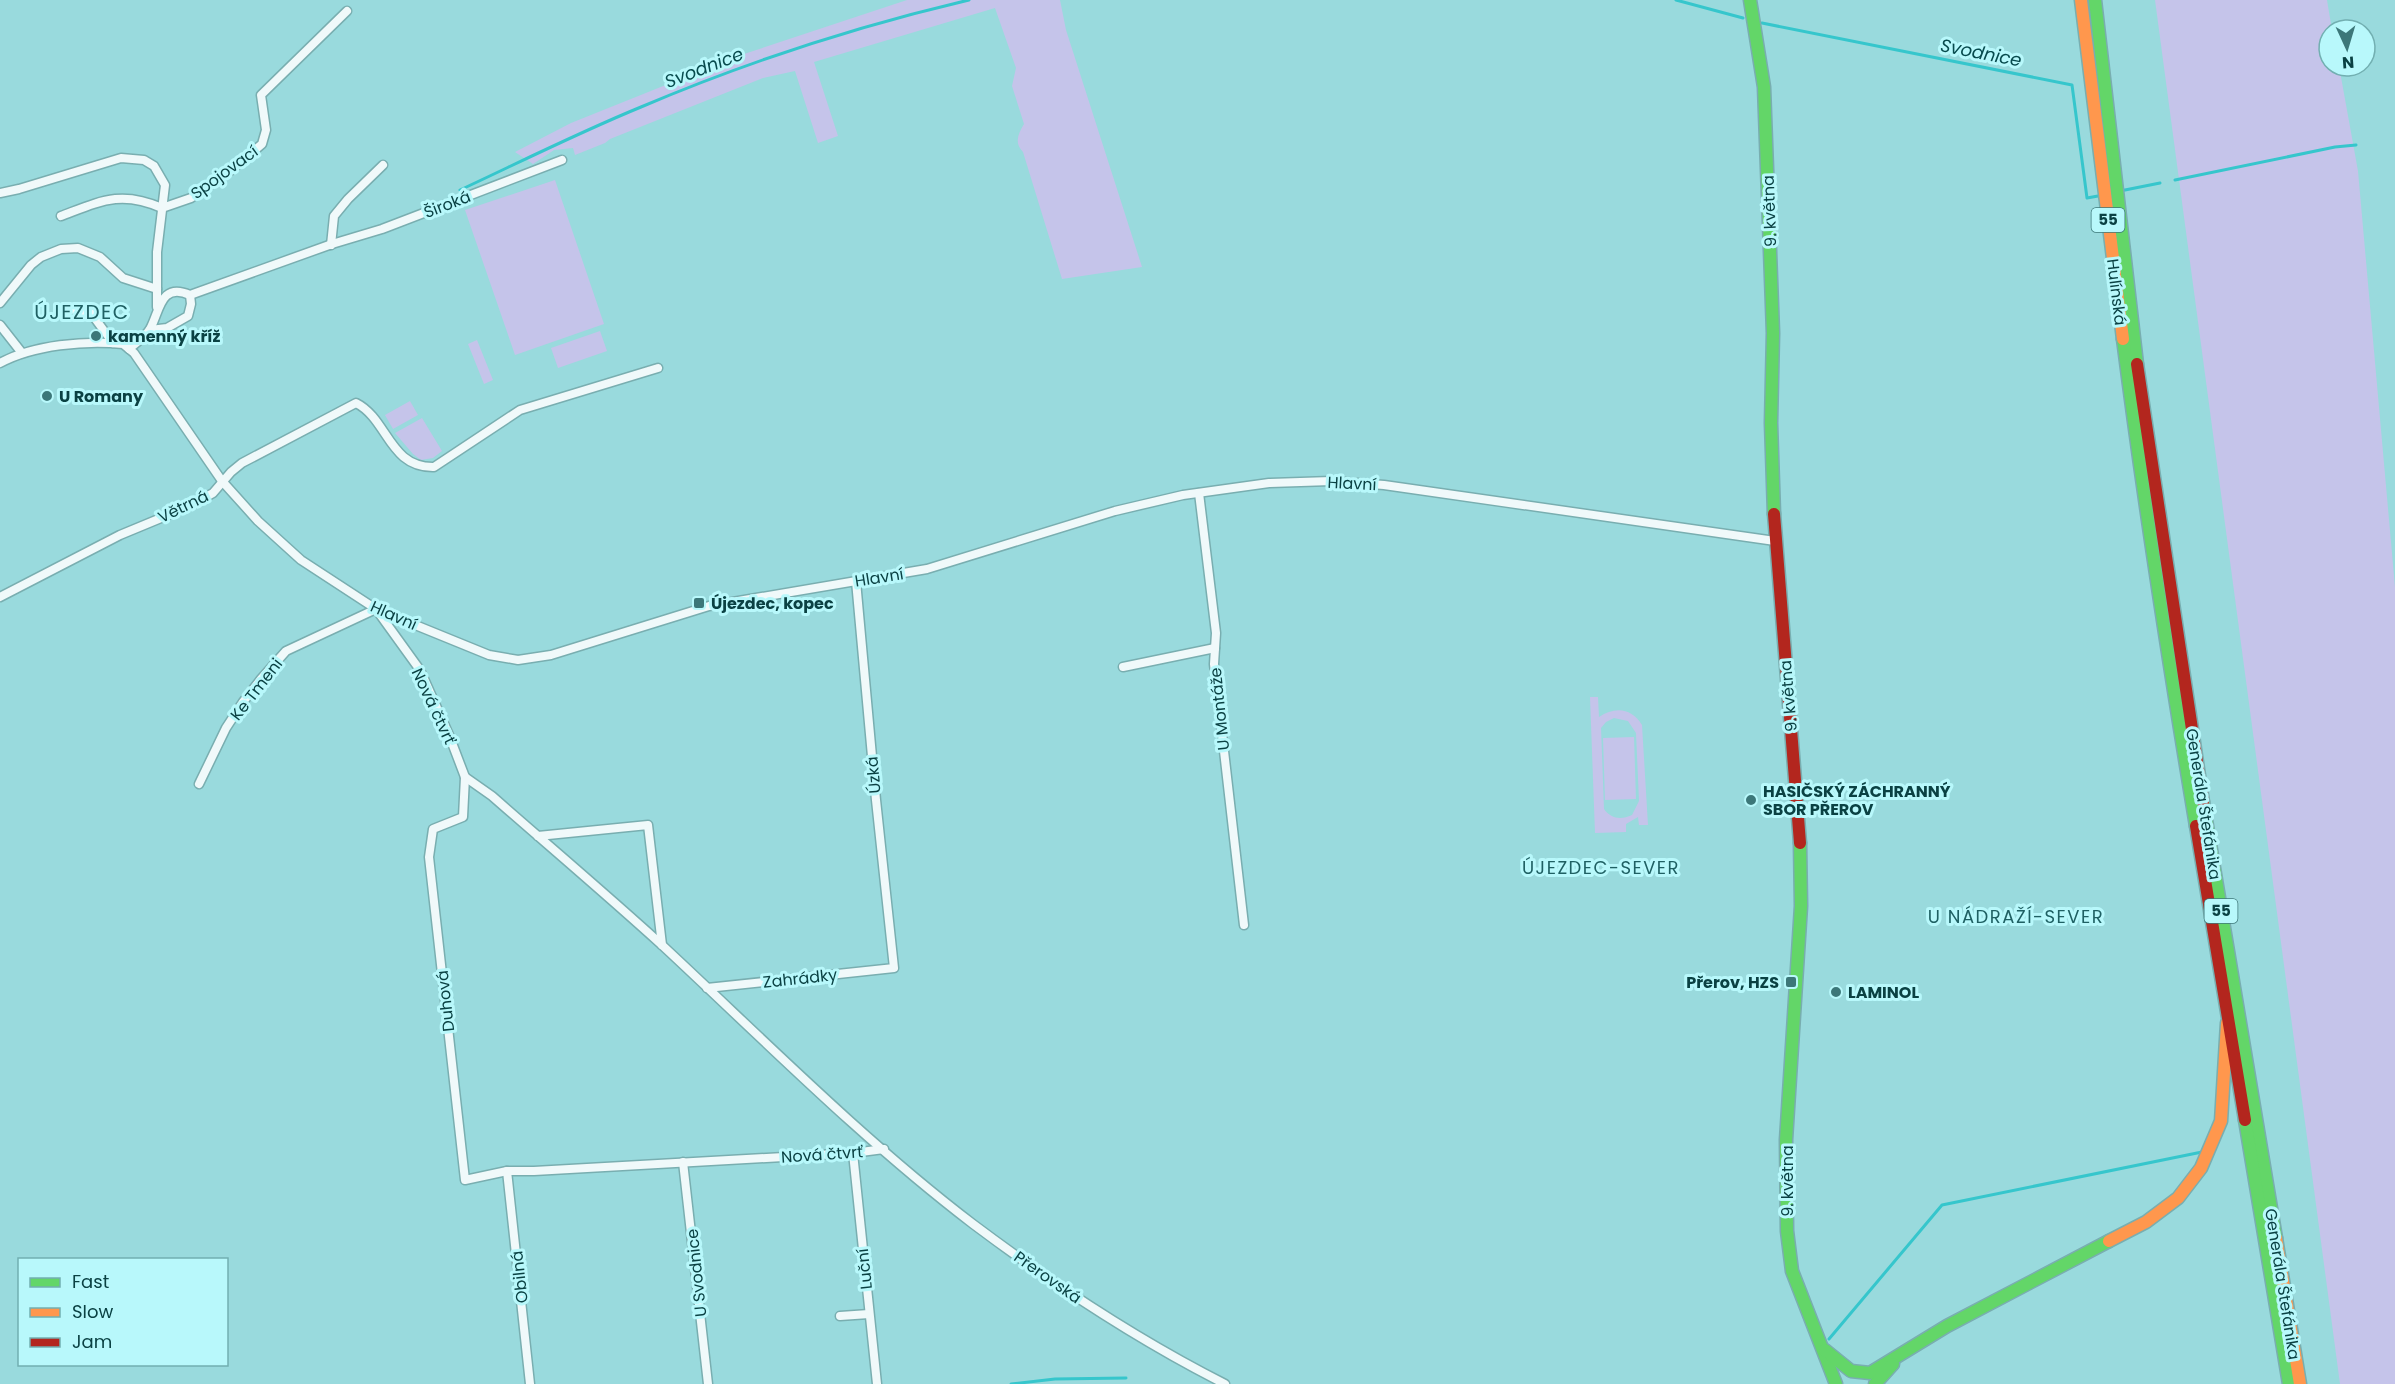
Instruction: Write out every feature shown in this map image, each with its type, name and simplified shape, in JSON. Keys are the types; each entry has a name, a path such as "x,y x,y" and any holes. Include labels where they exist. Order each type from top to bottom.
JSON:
{"main road":[{"name":"9. května","path":"1750,0 1764,87 1773,333 1771,423 1775,541 1800,827 1801,906 1786,1140 1787,1231 1792,1271 1836,1384"},
{"name":"Hulínská","path":"2080,0 2141,439"},
{"name":"Hulínská","path":"2095,0 2141,439"},
{"name":"Generála Štefánika","path":"2141,439 2177,714 2289,1384"},
{"name":"Generála Štefánika","path":"2141,439 2300,1384"},
{"path":"1822,1347 1844,1367 1864,1373 1875,1370 1912,1347 2146,1222 2178,1198 2201,1168 2221,1120 2227,1013"},
{"path":"1875,1384 1912,1347"}],"street":[{"name":"Spojovací","path":"162,208 191,198 230,171 262,144 266,130 261,95 347,11"},
{"name":"Spojovací","path":"0,193 121,158 144,160 154,166 165,185 157,252 157,308"},
{"name":"Široká","path":"157,308 164,298 172,293 190,295 412,218 562,160"},
{"path":"330,245 334,216 348,198 383,165"},
{"path":"61,216 105,200 132,198 162,208"},
{"path":"0,303 31,265 42,257 61,249 78,248 100,256 123,278 156,289"},
{"path":"150,330 167,328 188,316 191,304 190,295"},
{"path":"0,363 22,353 78,345 113,343 123,344 129,349 150,330 157,308"},
{"path":"74,310 91,313 113,343"},
{"path":"0,325 22,353"},
{"name":"Hlavní","path":"129,349 222,482 258,521 301,560 376,609 489,655 518,660 550,655 709,606 927,569 1114,511 1199,493 1269,483 1331,481 1384,485 1775,541"},
{"name":"Větrná","path":"0,596 120,535 190,506 213,492 242,463 356,403 365,408 401,456 417,466 434,467 520,410 658,368"},
{"name":"U Montáže","path":"1199,493 1216,633 1214,664 1244,925"},
{"name":"Úzká","path":"856,581 894,968"},
{"name":"Nová čtvrť","path":"376,609 420,670 465,777 463,817 433,829"},
{"name":"Ke Tmeni","path":"199,784 226,728 243,702 286,651 376,609"},
{"path":"1123,667 1215,648"},
{"name":"Nová čtvrť","path":"465,777 492,796 662,945 884,1149"},
{"path":"538,836 648,825 662,945"},
{"name":"Duhová","path":"433,829 430,864 463,1173"},
{"name":"Zahrádky","path":"707,988 894,968"},
{"name":"Nová čtvrť","path":"463,1173 465,1180 507,1171 853,1153 884,1149"},
{"name":"Přerovská","path":"884,1149 972,1223 1062,1289 1135,1334 1225,1384"},
{"name":"Luční","path":"853,1153 876,1384"},
{"name":"U Svodnice","path":"683,1162 708,1384"},
{"name":"Obilná","path":"507,1171 530,1384"},
{"path":"840,1316 869,1314"}],"shaded area":[{"path":"907,0 1060,0 1066,30 1142,267 1062,279 1018,142 1024,124 1012,86 1016,68 995,8 814,62 838,136 818,143 795,71 763,78 575,155 573,148 554,150 533,164 515,152 571,123 738,56"},
{"path":"2155,0 2327,0 2330,18 2317,18 2317,78 2341,78 2358,171 2395,587 2395,1384 2340,1384"},
{"path":"555,180 604,324 515,355 465,210"},
{"path":"600,331 607,351 558,368 551,348"},
{"path":"477,340 493,380 484,384 468,344"},
{"path":"410,401 418,415 393,429 385,415"},
{"path":"422,418 442,451 433,458 421,460 395,433"},
{"path":"1590,697 1598,697 1599,717 1611,711 1623,710 1633,715 1642,725 1648,825 1639,825 1638,817 1626,824 1626,832 1595,833","holes":["1614,718 1628,721 1636,733 1639,801 1632,815 1616,818 1604,809 1601,728"]},
{"path":"1634,737 1636,799 1605,800 1603,738"}],"waterway":[{"name":"Svodnice","path":"460,190 595,127 721,75 844,33 969,0"},
{"name":"Svodnice","path":"1676,0 1743,18"},
{"name":"Svodnice","path":"1762,23 2072,85 2087,198 2098,196"},
{"name":"Svodnice","path":"2175,180 2335,147 2356,145"},
{"name":"Svodnice","path":"2120,191 2160,183"},
{"path":"1829,1339 1942,1205 2202,1152"},
{"path":"1011,1384 1055,1379 1126,1378"}],"traffic: fast":[{"path":"1750,0 1764,87 1773,333 1771,423 1774,514"},
{"path":"2095,0 2137,364"},
{"path":"2123,339 2157,583 2196,826"},
{"path":"2203,802 2276,1238"},
{"path":"1800,843 1801,906 1786,1140 1787,1231 1792,1271 1836,1384"},
{"path":"2245,1120 2289,1384"},
{"path":"1825,1350 1851,1371 1870,1373 1947,1326 2109,1241"},
{"path":"1875,1384 1893,1364"}],"traffic: slow":[{"path":"2081,0 2123,339"},
{"path":"2109,1241 2146,1222 2178,1198 2201,1168 2221,1121 2227,1023"},
{"path":"2276,1238 2300,1384"}],"traffic: jam":[{"path":"2137,364 2203,802"},
{"path":"1774,514 1800,843"},
{"path":"2196,826 2245,1120"}],"place":[{"name":"kamenný kříž","path":"96,336"},
{"name":"U Romany","path":"47,396"},
{"name":"Újezdec, kopec","path":"699,603"},
{"name":"HASIČSKÝ ZÁCHRANNÝ SBOR PŘEROV","path":"1751,800"},
{"name":"Přerov, HZS","path":"1791,982"},
{"name":"LAMINOL","path":"1836,992"}],"district":[{"name":"ÚJEZDEC","path":"82,312"},
{"name":"ÚJEZDEC-SEVER","path":"1601,868"},
{"name":"U NÁDRAŽÍ-SEVER","path":"2016,917"}]}
